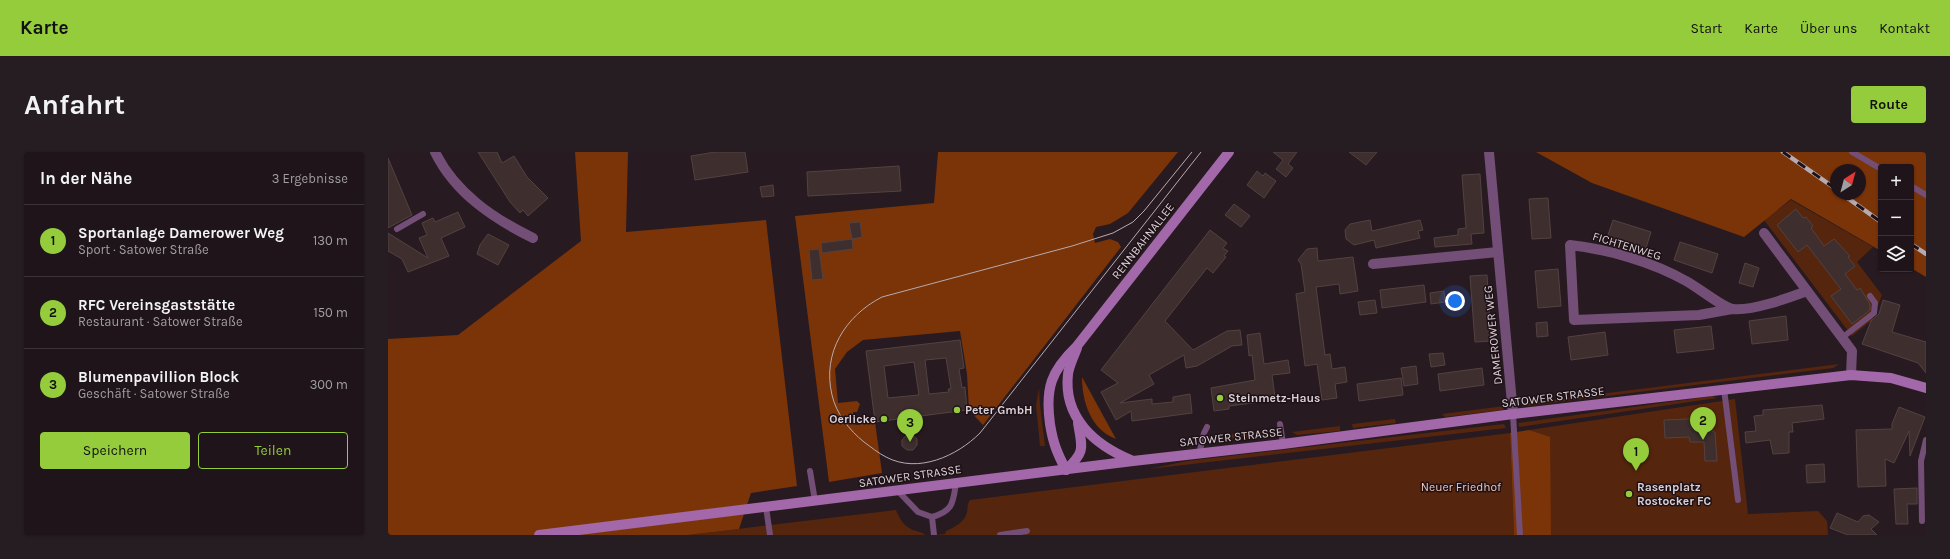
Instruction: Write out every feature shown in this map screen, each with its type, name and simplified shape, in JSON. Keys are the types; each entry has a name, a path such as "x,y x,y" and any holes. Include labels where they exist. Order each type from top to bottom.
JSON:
{"main road":[{"name":"RENNBAHNALLEE","path":"1077,346 1068,372 1067,385 1078,421 1082,449 1081,454 1066,470 1055,450 1047,404 1048,389 1058,368 1077,346 1229,152"},
{"name":"SATOWER STRASSE","path":"539,535 1133,461 1283,444 1513,414 1851,374 1884,377 1926,388"},
{"name":"RENNBAHNALLEE","path":"1078,421 1088,435 1117,454 1133,461"}],"street":[{"path":"435,152 455,181 478,204 508,226 534,238"},
{"name":"DAMEROWER WEG","path":"1488,152 1513,414"},
{"path":"1764,233 1843,337 1852,352 1851,374"},
{"name":"FICHTENWEG","path":"1732,309 1686,280 1663,270 1593,247 1570,245 1574,320 1699,315 1766,305 1807,291"},
{"path":"1373,264 1498,252"}],"lane":[{"path":"1852,152 1878,167"},
{"path":"1914,188 1926,195"},
{"path":"397,228 424,214"},
{"path":"1843,337 1874,313 1875,303 1870,296"},
{"path":"1724,389 1738,500"},
{"name":"DAMEROWER WEG","path":"1513,414 1520,535"},
{"path":"1280,424 1283,444"},
{"path":"1199,454 1207,427"},
{"path":"1922,521 1921,461 1926,440"},
{"path":"810,471 815,501"},
{"path":"898,491 918,512 932,517 949,510 953,502 956,483"},
{"path":"766,507 770,535"},
{"path":"932,517 934,535"},
{"path":"1000,535 1027,531"}],"green space":[{"path":"1791,200 1873,247 1857,262 1882,295 1872,320 1852,336 1764,220"},
{"path":"1839,364 1833,368 1526,406 1521,404"},
{"path":"1039,388 1045,446 1040,446 1036,405"},
{"path":"1712,396 1717,398 1519,427 1518,423"},
{"path":"1735,399 1748,514 1818,511 1827,521 1828,535 1530,535 1529,430"},
{"path":"1505,406 1503,410 1445,417 1442,414"},
{"path":"1395,419 1396,423 1353,428 1352,424"},
{"path":"1504,424 1506,428 1149,469 1187,461"},
{"path":"1340,426 1340,431 1297,435 1292,432"},
{"path":"1273,431 1274,435 1207,440 1207,436"},
{"name":"Neuer Friedhof","path":"1510,433 1514,535 934,535 945,534 946,531 962,521 966,516 970,500"},
{"path":"896,510 906,526 925,535 688,535"}],"shaded area":[{"path":"575,152 628,152 626,232 766,220 797,486 751,493 739,529 688,535 388,535 388,339 458,335 581,241"},
{"path":"938,152 1178,152 1128,213 1110,224 1096,227 1093,234 1095,243 1110,239 1118,242 1121,247 983,425 969,410 967,374 960,331 863,340 847,352 835,369 838,403 857,401 860,404 857,412 853,412 856,425 875,422 882,473 829,482 795,216 934,203"},
{"path":"1536,152 1926,152 1926,277 1914,270 1914,164 1878,164 1878,249 1791,199 1744,237 1592,183"},
{"path":"1082,377 1116,439 1107,435 1094,422 1086,405 1082,386"},
{"path":"1529,430 1550,437 1551,535 1514,535 1510,433"}],"building":[{"path":"478,152 497,152 502,163 514,156 527,177 548,198 528,216 523,210 520,213 510,202"},
{"path":"715,152 745,152 748,172 695,180 691,156"},
{"path":"1273,152 1297,152 1288,164 1293,168 1286,177 1276,169 1283,160"},
{"path":"1349,152 1377,152 1366,165"},
{"path":"388,158 412,215 388,228"},
{"path":"899,166 901,191 808,196 807,172"},
{"path":"1257,171 1263,176 1265,173 1276,181 1264,198 1247,185"},
{"path":"1480,174 1484,233 1471,234 1472,244 1435,247 1434,238 1458,235 1458,229 1466,228 1462,175"},
{"path":"773,185 774,196 762,197 760,187"},
{"path":"1548,198 1551,238 1532,239 1529,199"},
{"path":"1234,204 1250,216 1241,227 1225,215"},
{"path":"1796,209 1803,218 1806,217 1813,226 1811,228 1824,246 1834,239 1850,256 1848,257 1855,266 1845,274 1857,290 1860,288 1870,304 1870,310 1852,324 1831,296 1841,289 1807,245 1798,252 1777,225"},
{"path":"458,212 465,227 441,238 449,256 408,272 402,259 388,251 388,233 428,258 419,238 427,235 422,223 433,218 435,222"},
{"path":"1370,220 1372,231 1420,220 1423,230 1418,231 1420,238 1376,248 1374,240 1354,245 1346,239 1345,230 1350,224"},
{"path":"1613,220 1651,232 1645,251 1607,238"},
{"path":"860,222 862,237 852,239 849,223"},
{"path":"1210,230 1227,243 1223,248 1228,251 1224,256 1226,257 1213,273 1207,268 1165,321 1193,350 1227,331 1240,330 1242,345 1232,346 1197,366 1186,368 1184,355 1149,375 1154,384 1120,403 1152,399 1152,404 1173,402 1173,397 1190,394 1192,413 1132,421 1131,411 1116,420 1101,392 1118,383 1101,370"},
{"path":"488,234 509,245 498,265 477,254 480,245"},
{"path":"852,239 853,249 822,253 821,243"},
{"path":"1680,242 1718,254 1712,273 1674,260"},
{"path":"1317,248 1318,261 1353,257 1358,291 1340,294 1339,284 1316,287 1325,355 1330,354 1332,369 1345,367 1347,382 1335,384 1337,398 1322,400 1317,364 1305,366 1296,294 1305,292 1301,264 1298,260 1307,249"},
{"path":"819,249 823,279 812,280 809,250"},
{"path":"1745,263 1759,268 1753,287 1739,283"},
{"path":"1558,269 1561,306 1538,308 1535,271"},
{"path":"1487,275 1491,341 1475,342 1470,276"},
{"path":"1424,285 1426,302 1382,308 1380,290"},
{"path":"1444,291 1445,302 1431,304 1430,293"},
{"path":"1375,300 1377,313 1360,315 1358,302"},
{"path":"1883,300 1900,305 1892,332 1926,342 1926,373 1918,363 1862,344 1871,321 1879,314"},
{"path":"1786,316 1788,340 1752,344 1749,321"},
{"path":"1547,322 1548,336 1537,337 1536,323"},
{"path":"1711,326 1714,349 1677,353 1674,330"},
{"path":"1605,332 1608,355 1571,360 1568,337"},
{"path":"1260,333 1264,364 1288,360 1290,373 1272,375 1275,397 1268,398 1268,401 1229,406 1229,409 1214,411 1211,388 1255,380 1252,355 1249,356 1247,335"},
{"path":"960,340 964,368 959,369 962,388 965,387 967,410 875,422 866,351","holes":["946,358 951,389 948,389 949,392 929,394 925,360","914,362 919,395 888,398 884,366"]},
{"path":"1443,353 1445,365 1431,367 1429,354"},
{"path":"1416,366 1418,384 1404,386 1401,368"},
{"path":"1482,368 1484,385 1440,391 1438,374"},
{"path":"1401,378 1403,395 1359,401 1357,384"},
{"path":"1822,405 1824,419 1792,423 1793,432 1789,432 1789,453 1773,454 1770,440 1746,443 1745,432 1756,431 1754,416 1763,415 1763,410"},
{"path":"1899,407 1925,417 1910,456 1909,431 1894,463 1885,459 1886,486 1858,487 1856,430 1892,429 1892,424"},
{"path":"1712,418 1713,432 1715,432 1717,461 1705,461 1704,442 1690,442 1689,437 1665,438 1664,420"},
{"path":"909,432 917,439 917,445 913,450 907,450 902,446 902,440"},
{"path":"1824,464 1825,482 1807,483 1806,465"},
{"path":"1917,488 1917,504 1907,504 1908,524 1896,524 1894,489"},
{"path":"1837,513 1858,522 1863,516 1869,515 1879,522 1871,529 1877,535 1848,535 1830,528"}],"tram line":[{"path":"1192,152 1144,211 1133,222 1113,233 1072,246 882,297 857,314 839,337 830,365 830,380 834,402 848,427 877,452 898,462 911,464 936,460 949,455 971,441 980,433 1201,152"}],"railway":[{"path":"1783,152 1830,185"},
{"path":"1850,200 1878,220"},
{"path":"1914,246 1926,254"}],"place":[{"name":"Steinmetz-Haus","path":"1220,398"},
{"name":"Peter GmbH","path":"957,410"},
{"name":"Oerlicke","path":"884,419"},
{"name":"RFC Vereinsgaststätte","path":"1703,440"},
{"name":"Blumenpavillion Block","path":"910,442"},
{"name":"Sportanlage Damerower Weg","path":"1636,471"},
{"name":"Rasenplatz Rostocker FC","path":"1629,494"}]}
